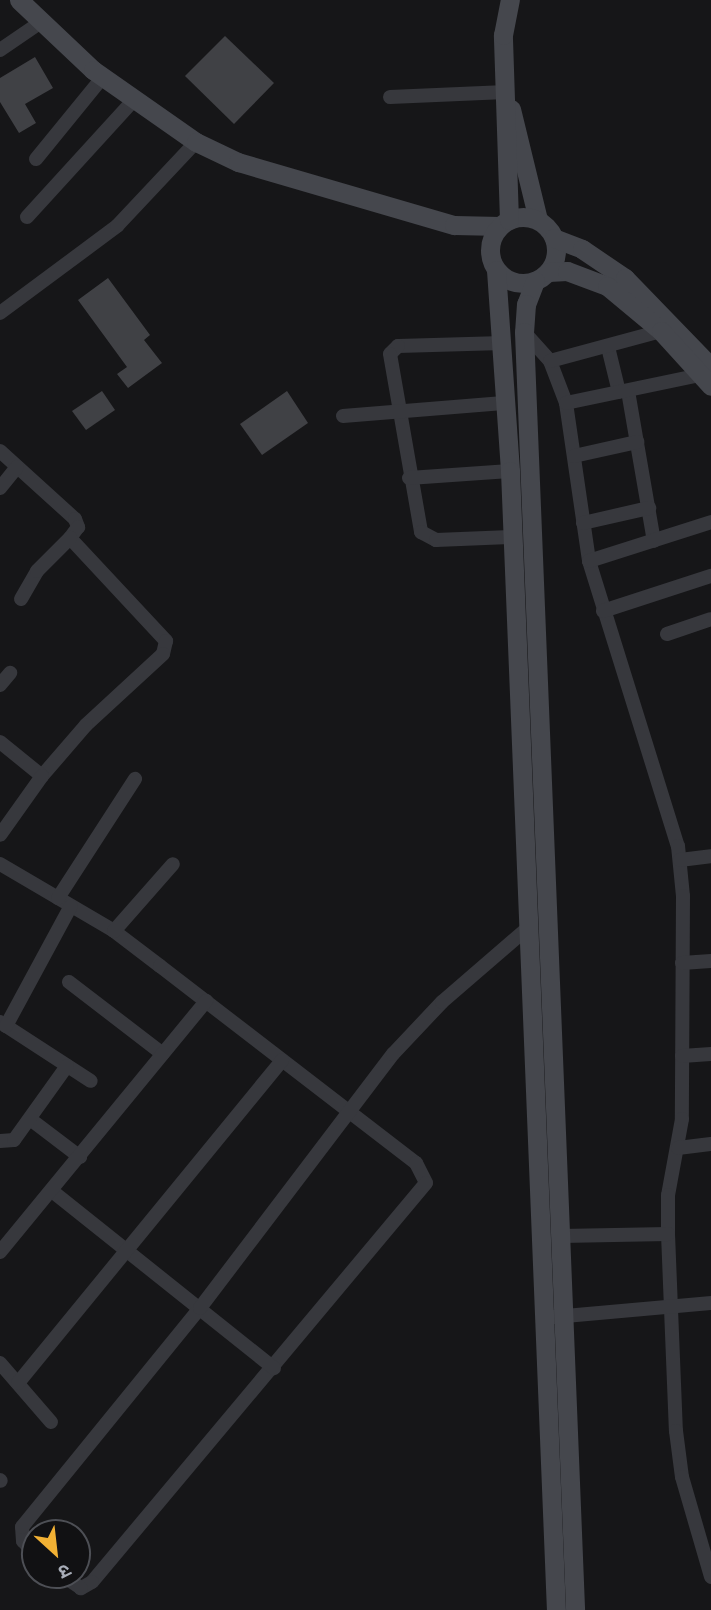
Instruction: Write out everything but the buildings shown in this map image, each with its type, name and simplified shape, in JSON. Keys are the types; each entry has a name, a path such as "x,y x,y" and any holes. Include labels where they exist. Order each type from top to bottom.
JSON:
{"main road":[{"path":"19,0 102,78 133,101 196,142 238,162 454,225 538,220"},
{"path":"489,250 504,223 507,97 503,35 510,0"},
{"path":"507,97 515,120 538,220 554,238 582,249 625,278 707,376"},
{"path":"454,225 489,250 496,270 503,343 512,537 538,903 530,926 547,1130 561,1236 554,1317"},
{"path":"554,238 556,256 526,304 524,332 538,903 554,1317 561,1484 575,1610"},
{"path":"496,270 509,281 567,271 598,282 661,331 707,376"},
{"path":"556,1610 561,1484"}],"street":[{"path":"0,50 41,22"},
{"path":"37,159 102,78"},
{"path":"390,97 507,97"},
{"path":"27,217 133,101"},
{"path":"0,313 117,226 196,142"},
{"path":"550,361 661,331"},
{"path":"524,332 550,361 566,403 589,561 603,611 662,785 680,860 682,1056 678,1147 668,1195 668,1234 678,1453 711,1577"},
{"path":"503,343 394,347 390,354 417,521 428,538 512,537"},
{"path":"608,347 637,442 654,541"},
{"path":"566,403 707,376"},
{"path":"343,415 506,403"},
{"path":"574,456 637,442"},
{"path":"0,451 75,519 78,527 37,571 21,598"},
{"path":"0,488 17,467"},
{"path":"409,478 510,471"},
{"path":"583,523 649,508"},
{"path":"589,561 711,522"},
{"path":"0,835 42,776 86,726 167,648 164,636 70,538"},
{"path":"603,611 711,576"},
{"path":"667,634 711,619"},
{"path":"0,685 10,673"},
{"path":"0,742 42,776"},
{"path":"58,898 135,779"},
{"path":"680,860 711,856"},
{"path":"0,864 114,931 416,1163 426,1183 91,1583"},
{"path":"114,931 173,864"},
{"path":"72,906 3,1024 91,1082"},
{"path":"29,1519 200,1308 416,1028 530,926"},
{"path":"682,963 711,961"},
{"path":"69,982 163,1055"},
{"path":"1,1248 52,1191 206,1001"},
{"path":"682,1056 711,1054"},
{"path":"18,1382 282,1060"},
{"path":"0,1141 10,1143 67,1066"},
{"path":"30,1119 80,1157"},
{"path":"678,1147 711,1144"},
{"path":"52,1191 274,1367"},
{"path":"561,1236 668,1234"},
{"path":"554,1317 711,1303"},
{"path":"0,1363 51,1422"}]}
